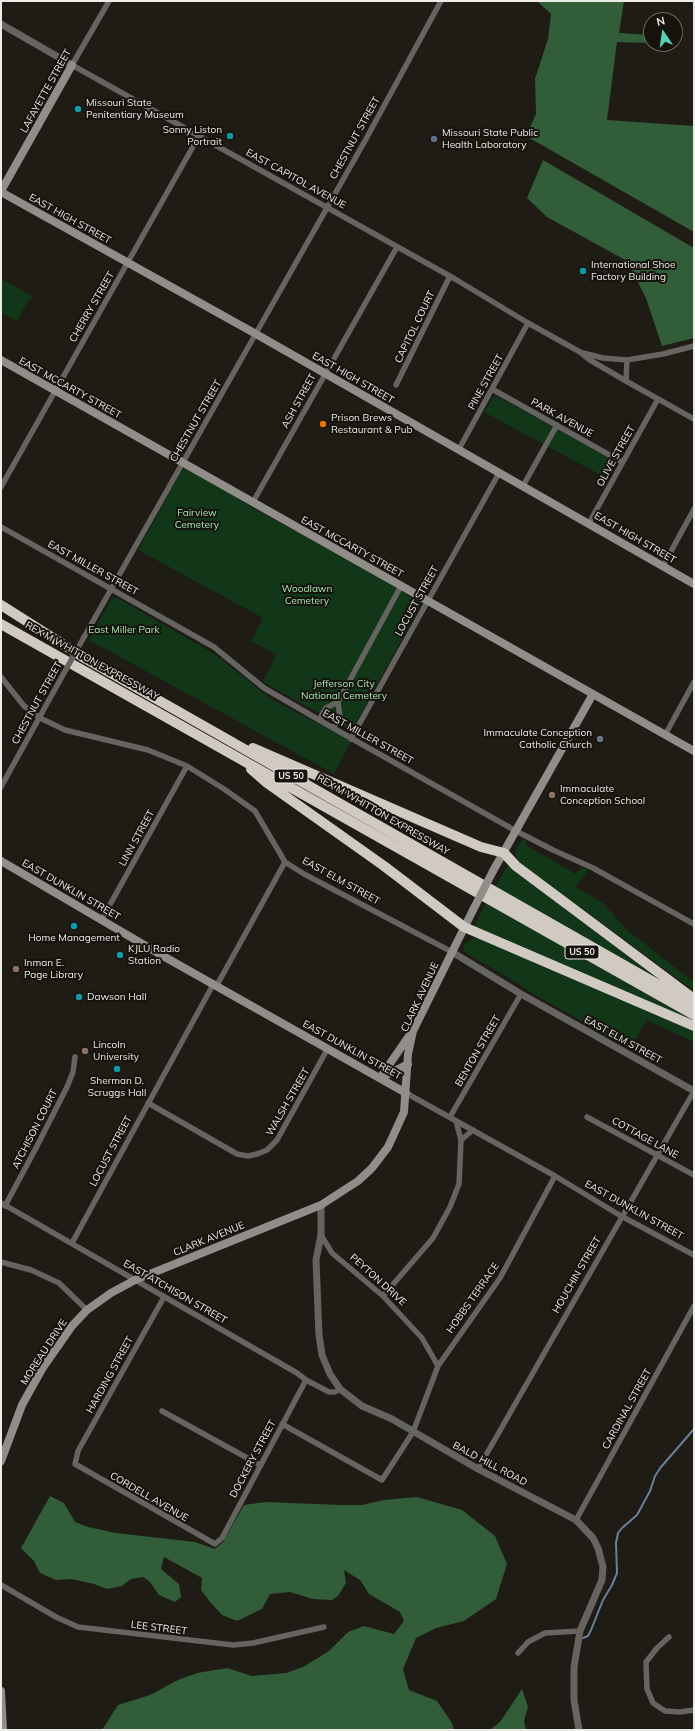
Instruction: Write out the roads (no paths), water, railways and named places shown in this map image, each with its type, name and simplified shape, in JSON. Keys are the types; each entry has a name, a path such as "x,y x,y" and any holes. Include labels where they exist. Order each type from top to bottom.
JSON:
{"highway":[{"name":"REX M WHITTON EXPRESSWAY","path":"1,605 86,659 694,1005"},
{"name":"REX M WHITTON EXPRESSWAY","path":"1,624 694,1015"},
{"path":"219,735 267,754 481,847 504,853 516,866 694,999"},
{"path":"235,755 267,783 384,866 464,927 694,1026"}],"main road":[{"name":"LAFAYETTE STREET","path":"1,192 72,65"},
{"name":"EAST HIGH STREET","path":"1,192 256,334 694,584"},
{"name":"EAST MCCARTY STREET","path":"1,360 694,752"},
{"name":"CLARK AVENUE","path":"135,1280 320,1205 358,1181 372,1168 388,1148 404,1112 410,1043 413,1031 493,871 593,694"},
{"name":"EAST DUNKLIN STREET","path":"1,861 406,1093"},
{"path":"380,1078 413,1031"},
{"path":"380,1078 408,1064"},
{"name":"MOREAU DRIVE","path":"1,1461 25,1399 42,1369 72,1326 87,1310 111,1293 135,1280"},
{"path":"1,1691 3,1730"}],"street":[{"name":"LAFAYETTE STREET","path":"72,65 109,1"},
{"name":"CHESTNUT STREET","path":"1,787 182,462 256,334 441,1"},
{"name":"EAST CAPITOL AVENUE","path":"1,24 450,276 528,323 580,352 590,360 694,419"},
{"name":"CHERRY STREET","path":"1,487 199,136"},
{"name":"ASH STREET","path":"253,502 397,247"},
{"name":"CAPITOL COURT","path":"396,385 450,276"},
{"name":"PINE STREET","path":"459,449 528,323"},
{"name":"EAST CAPITOL AVENUE","path":"580,352 603,358 627,360 663,354 694,346"},
{"path":"626,381 627,360"},
{"name":"PARK AVENUE","path":"492,389 622,462"},
{"name":"OLIVE STREET","path":"589,523 658,399"},
{"path":"523,486 556,425"},
{"name":"LOCUST STREET","path":"351,738 500,473"},
{"path":"664,566 694,510"},
{"name":"EAST MILLER STREET","path":"1,527 214,647 264,688 319,720 516,831 593,868 694,924"},
{"path":"319,720 326,708 338,702 401,586"},
{"name":"EAST ELM STREET","path":"1,677 24,706 40,718 65,730 148,750 186,766 224,789 254,811 286,862 304,874 452,952 521,994 694,1091"},
{"path":"665,735 694,682"},
{"path":"333,728 340,717 338,702"},
{"name":"LINN STREET","path":"102,919 186,766"},
{"name":"LOCUST STREET","path":"72,1243 148,1103 286,862"},
{"name":"BENTON STREET","path":"450,1117 521,994"},
{"name":"WALSH STREET","path":"148,1103 237,1154 248,1156 258,1154 267,1150 277,1140 328,1048"},
{"name":"ATCHISON COURT","path":"3,1204 39,1143 67,1087 73,1072 75,1057"},
{"name":"HOUCHIN STREET","path":"478,1469 621,1216 694,1091"},
{"name":"EAST DUNKLIN STREET","path":"406,1093 554,1176 621,1216 694,1255"},
{"name":"COTTAGE LANE","path":"587,1117 694,1175"},
{"path":"383,1296 433,1238 450,1207 459,1184 461,1140 456,1121"},
{"path":"461,1140 473,1130"},
{"name":"HOBBS TERRACE","path":"282,1424 382,1480 413,1432 438,1366 500,1278 554,1176"},
{"name":"EAST ATCHISON STREET","path":"3,1204 297,1373 306,1380 329,1392 335,1392 340,1388"},
{"name":"PEYTON DRIVE","path":"320,1205 321,1235 332,1253 383,1296 422,1338 438,1366"},
{"name":"BALD HILL ROAD","path":"321,1235 316,1260 319,1336 322,1355 330,1374 340,1388 362,1406 392,1419 478,1469 576,1520 593,1538 601,1557 603,1567 602,1580 580,1632 574,1667 573,1685 579,1730"},
{"path":"1,1262 31,1270 59,1283 87,1310"},
{"name":"HARDING STREET","path":"75,1464 78,1451 164,1297"},
{"name":"CARDINAL STREET","path":"576,1520 694,1306"},
{"name":"DOCKERY STREET","path":"214,1544 222,1538 306,1380"},
{"path":"162,1411 260,1465"},
{"name":"CORDELL AVENUE","path":"75,1464 214,1544"},
{"name":"LEE STREET","path":"1,1585 78,1627 233,1645 253,1643 324,1627"},
{"path":"518,1653 528,1642 545,1633 580,1632"},
{"path":"669,1637 657,1648 646,1662 647,1689 653,1703 665,1711 680,1712 694,1710"}],"waterway":[{"path":"583,1638 588,1636 603,1600 617,1573 616,1543 618,1533 637,1515 650,1491 655,1476 694,1429"}],"place":[{"name":"Missouri State Penitentiary Museum","path":"78,109"},
{"name":"Sonny Liston Portrait","path":"230,136"},
{"name":"Missouri State Public Health Laboratory","path":"434,139"},
{"name":"International Shoe Factory Building","path":"583,271"},
{"name":"Prison Brews Restaurant & Pub","path":"323,424"},
{"name":"Immaculate Conception Catholic Church","path":"600,739"},
{"name":"Immaculate Conception School","path":"552,795"},
{"name":"Home Management","path":"74,926"},
{"name":"KJLU Radio Station","path":"120,955"},
{"name":"Inman E. Page Library","path":"16,969"},
{"name":"Dawson Hall","path":"79,997"},
{"name":"Lincoln University","path":"85,1051"},
{"name":"Sherman D. Scruggs Hall","path":"117,1069"}],"park label":[{"name":"Fairview Cemetery","path":"197,518"},
{"name":"Woodlawn Cemetery","path":"307,594"},
{"name":"East Miller Park","path":"124,630"},
{"name":"Jefferson City National Cemetery","path":"344,690"}]}
